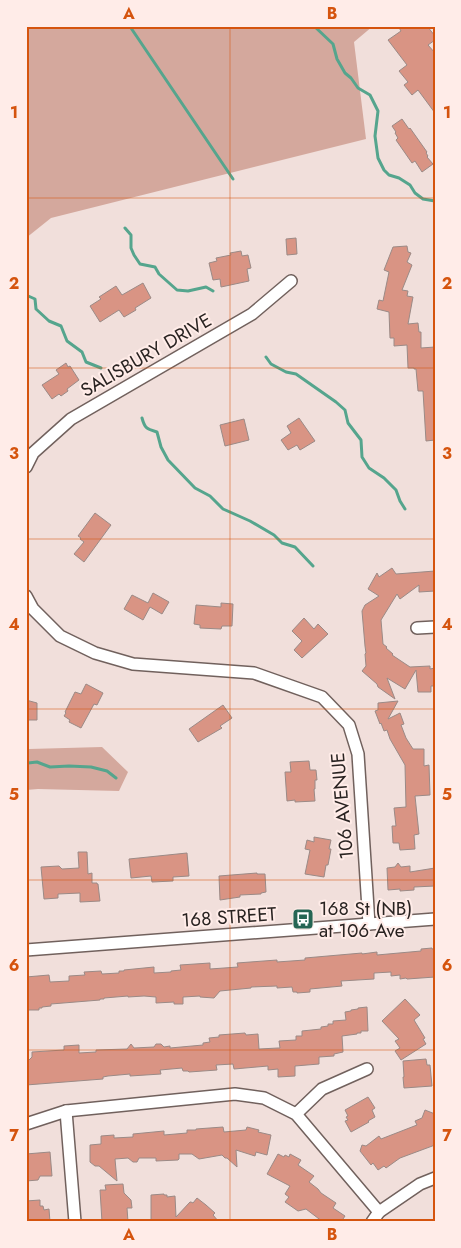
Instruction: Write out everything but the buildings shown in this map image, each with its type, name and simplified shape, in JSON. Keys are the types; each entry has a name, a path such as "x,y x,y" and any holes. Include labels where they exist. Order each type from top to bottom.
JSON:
{"street":[{"name":"SALISBURY DRIVE","path":"26,467 33,453 71,419 252,314 291,281"},
{"name":"106 AVENUE","path":"26,596 33,608 60,636 95,653 133,664 254,673 322,697 349,725 358,754 369,924"},
{"path":"417,628 435,628"},
{"name":"168 STREET","path":"26,950 435,919"},
{"path":"296,1114 322,1089 367,1069"},
{"path":"26,1124 66,1111 235,1094 264,1098 296,1114 379,1212"},
{"path":"66,1111 75,1222"},
{"path":"372,1222 379,1212 420,1184 435,1178"}],"shaded area":[{"path":"26,26 373,26 354,42 366,139 51,218 26,238"},
{"path":"102,747 128,772 119,791 26,790 26,748"}],"waterway":[{"path":"127,26 131,28 233,179"},
{"path":"314,26 333,44 337,59 345,73 358,88 370,95 378,111 375,136 378,158 384,170 389,175 399,178 410,185 415,193 423,199 435,201"},
{"path":"125,228 131,235 131,248 140,264 155,267 159,274 177,290 188,291 206,287 213,291"},
{"path":"26,295 35,299 36,309 49,321 61,326 67,341 82,352 86,362 101,368"},
{"path":"266,357 271,364 286,372 296,374 345,410 348,423 361,440 362,457 369,468 384,478 396,490 405,509"},
{"path":"142,418 147,428 157,432 161,447 168,460 195,488 210,496 223,509 250,521 274,535 282,543 295,547 313,566"},
{"path":"26,762 37,762 50,767 91,767 107,771 116,778"}],"place":[{"name":"168 St (NB) at 106 Ave","path":"303,919"}]}
